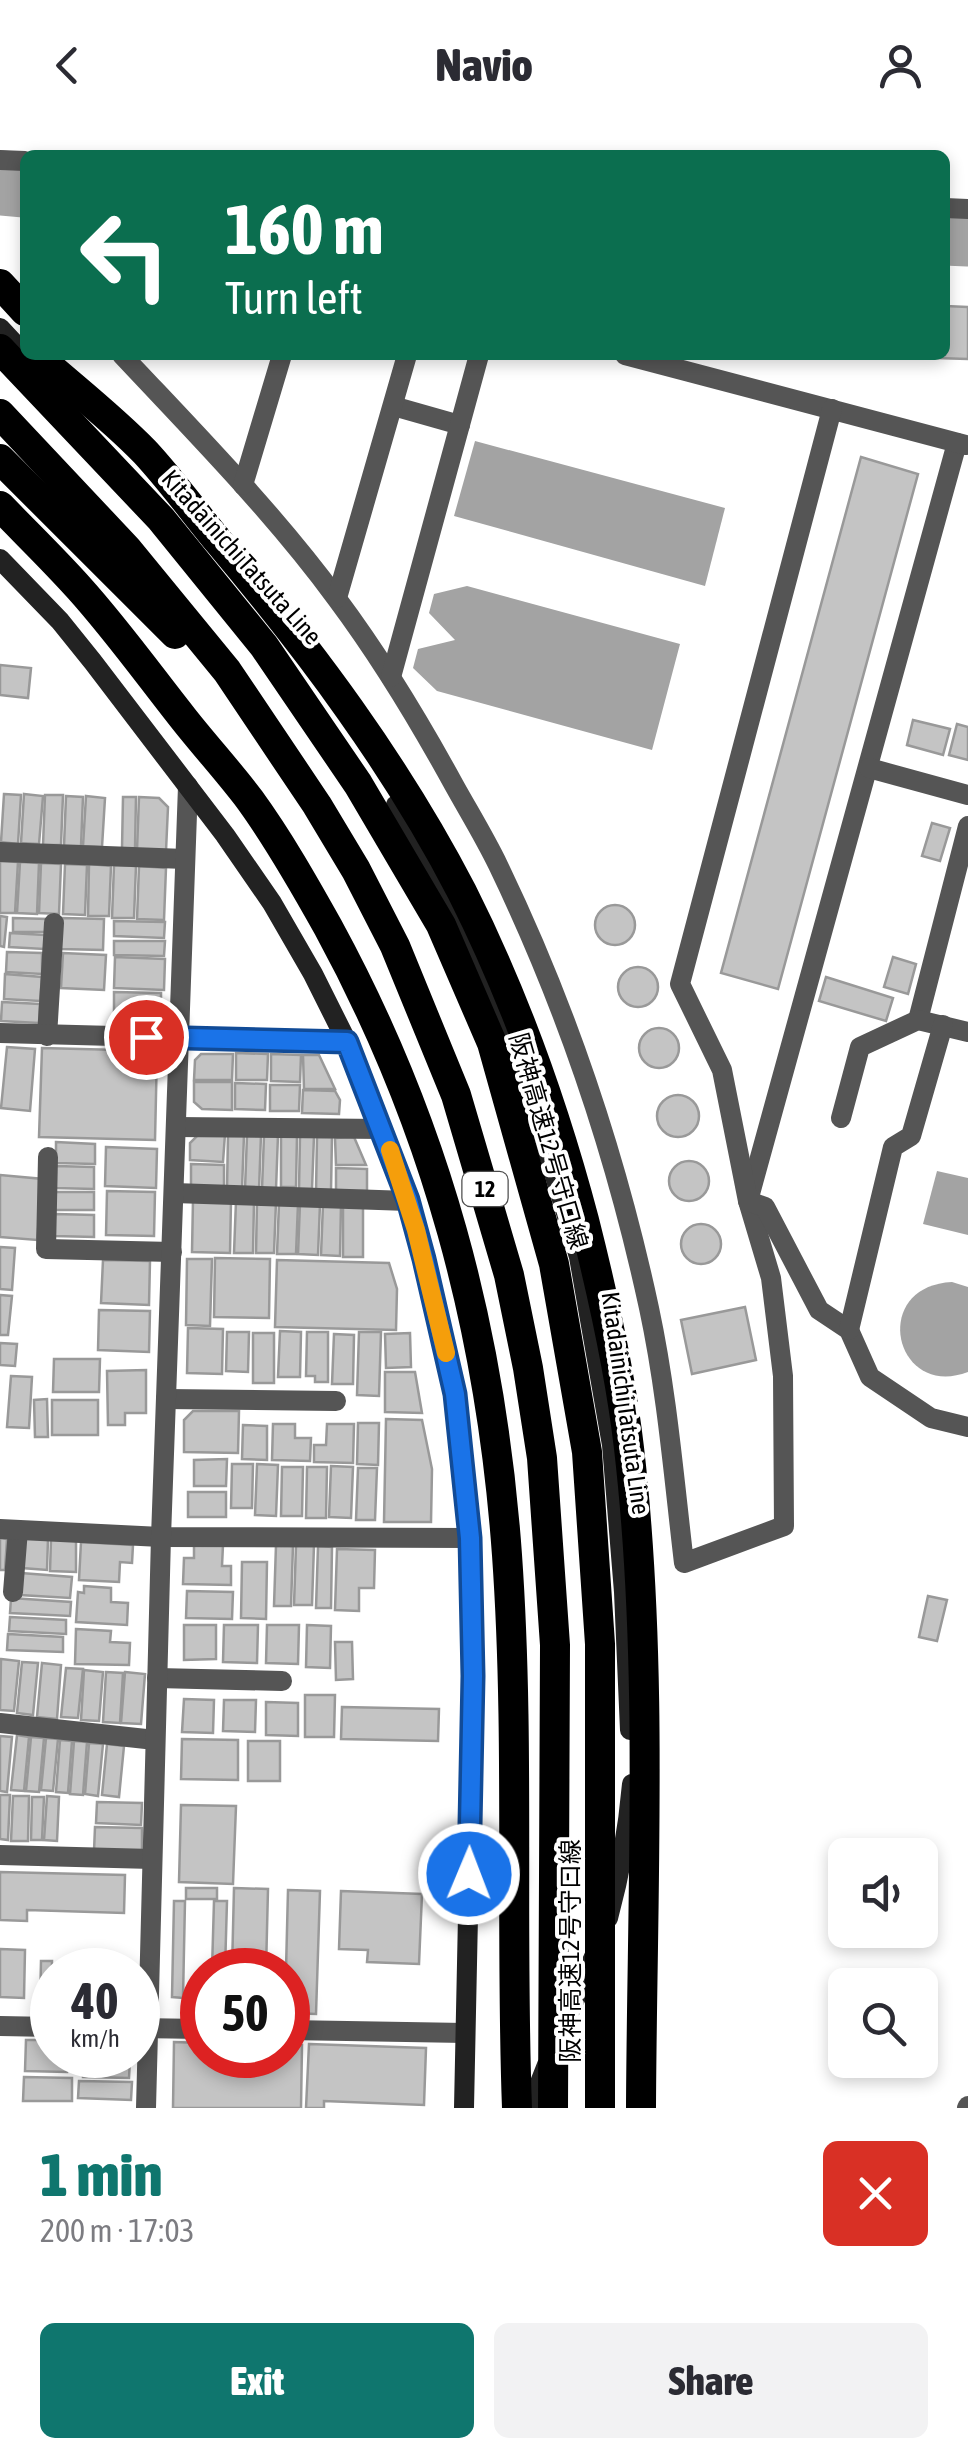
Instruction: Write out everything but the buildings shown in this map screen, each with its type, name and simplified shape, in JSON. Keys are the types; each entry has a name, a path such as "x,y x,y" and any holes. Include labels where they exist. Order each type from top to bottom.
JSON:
{"highway":[{"path":"0,284 20,305"},
{"path":"0,326 20,341"},
{"name":"阪神高速12号守口線","path":"0,349 160,519 264,646 358,784 441,925 492,1044 554,1264 587,1452 600,1644 600,2108"},
{"path":"42,360 144,452 265,596 364,729 462,892 507,987 542,1078 602,1288 629,1447 642,1643 641,2108"},
{"path":"71,360 98,389 284,630 378,772 441,925"},
{"name":"阪神高速12号守口線","path":"0,414 127,548 228,671 356,870 395,946 456,1095 509,1275 542,1458 555,1645 552,2108"},
{"path":"0,460 264,726"},
{"path":"0,506 81,590 250,800 304,884 348,964 385,1040 434,1166 477,1330 505,1535 516,1834 513,2012 517,2108"}],"main road":[{"name":"Kitadainichi Tatsuta Line","path":"0,326 20,348"},
{"name":"Kitadainichi Tatsuta Line","path":"31,360 289,640 382,780 450,903 528,1085 579,1258 612,1445 624,1592 632,1777 628,1827 604,1934 530,2108"},
{"path":"0,559 60,621 188,786 272,903 347,1042 408,1200 455,1394 470,1538 473,1676 464,2108"}],"street":[{"path":"127,360 243,486 336,598 416,717 497,862 549,978 616,1172 650,1311 684,1564 784,1526 783,1376 771,1278 748,1201 722,1070 680,984 832,409"},
{"path":"243,486 281,360"},
{"path":"336,598 406,360"},
{"path":"391,677 478,360"},
{"path":"644,360 963,444 748,1201"},
{"path":"393,406 460,425"},
{"path":"869,768 968,795"},
{"path":"147,1948 188,786"},
{"path":"918,1020 968,826"},
{"path":"0,852 185,860"},
{"path":"47,1036 54,923"},
{"path":"841,1118 860,1047 918,1020 968,1032"},
{"path":"848,1330 893,1148 911,1136 943,1025"},
{"path":"0,1034 347,1042"},
{"path":"176,1127 382,1128"},
{"path":"48,1157 46,1249 172,1252"},
{"path":"174,1193 408,1200"},
{"path":"748,1201 765,1207 819,1310 848,1330 870,1378 932,1418 968,1427"},
{"path":"166,1399 336,1401"},
{"path":"13,1592 9,1530 161,1537 470,1538"},
{"path":"157,1678 282,1681"},
{"path":"0,1722 156,1740"},
{"path":"0,1855 152,1859"},
{"path":"0,2026 30,2027"},
{"path":"310,2030 465,2033"},
{"path":"145,2078 146,2108"}],"shaded area":[{"path":"475,441 725,508 705,586 454,516"},
{"path":"467,586 680,644 652,750 437,691 413,668 418,649 455,640 429,613 434,594"},
{"path":"937,1171 968,1178 968,1235 923,1224"},
{"path":"952,1282 968,1287 968,1372 943,1376 923,1370 909,1357 901,1339 901,1320 909,1302 926,1288"}],"waterway":[{"path":"0,183 20,185"},
{"path":"950,233 968,234"}],"slow traffic":[{"path":"390,1150 408,1200 446,1353"}],"route":[{"path":"146,1037 347,1042 382,1128 408,1200 455,1394 470,1538 473,1676 469,1874"}]}
